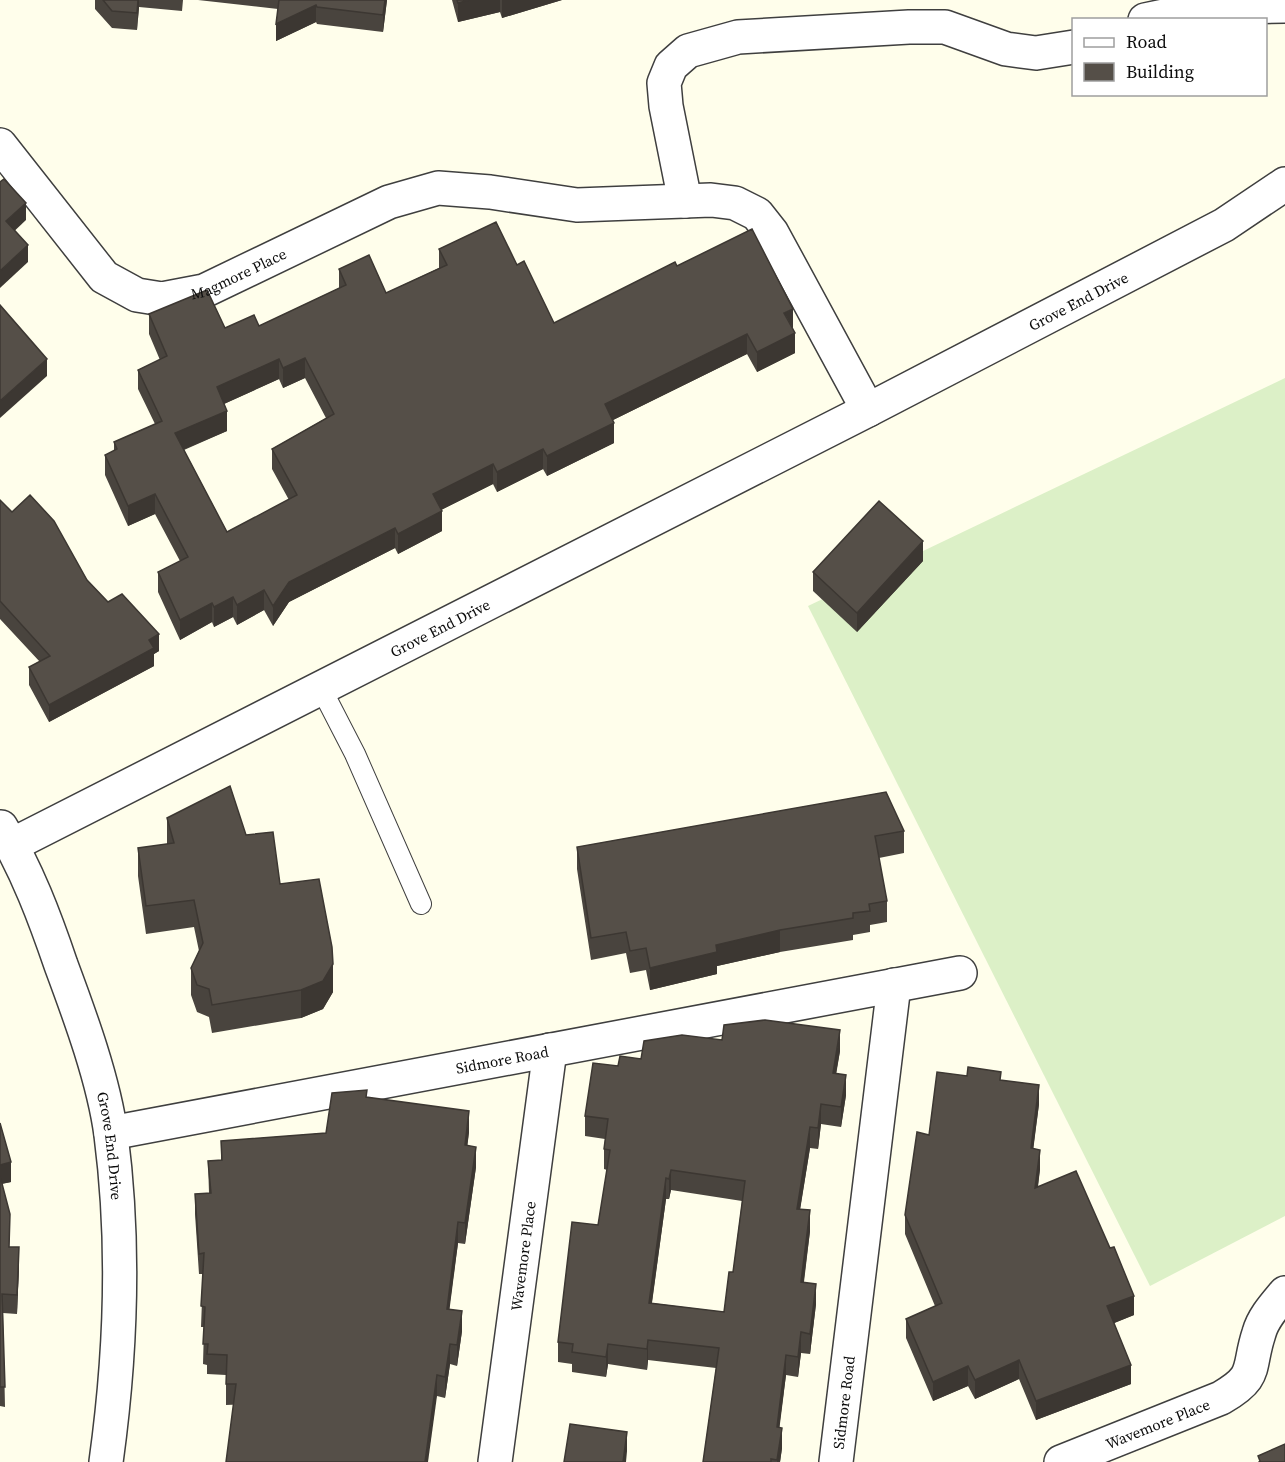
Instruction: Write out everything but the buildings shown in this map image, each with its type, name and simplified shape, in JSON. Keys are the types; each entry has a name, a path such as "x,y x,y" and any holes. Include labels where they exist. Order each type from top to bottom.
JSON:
{"street":[{"path":"926,27 945,0"},
{"path":"1154,18 1202,8 1285,6"},
{"path":"868,410 772,232 757,214 735,203 711,200 685,201 666,106 664,83 671,66 688,51 738,37 926,27 945,27 1006,49 1036,53 1072,47"},
{"name":"Magmore Place","path":"0,145 104,277 137,295 162,299 204,291 388,202 438,188 490,192 577,205 685,201"},
{"name":"Grove End Drive","path":"106,1462 116,1364 119,1292 118,1212 111,1133 70,988 45,918 6,836 322,690 1224,225 1285,184"},
{"name":"Sidmore Road","path":"111,1133 960,973"},
{"name":"Sidmore Road","path":"836,1462 894,985"},
{"name":"Wavemore Place","path":"495,1462 550,1050"},
{"name":"Wavemore Place","path":"1061,1462 1221,1398 1241,1386 1250,1371 1259,1331 1285,1293"}],"lane":[{"path":"322,690 356,754 421,904"}],"green space":[{"path":"1285,378 1285,1216 1150,1286 808,606"}]}
